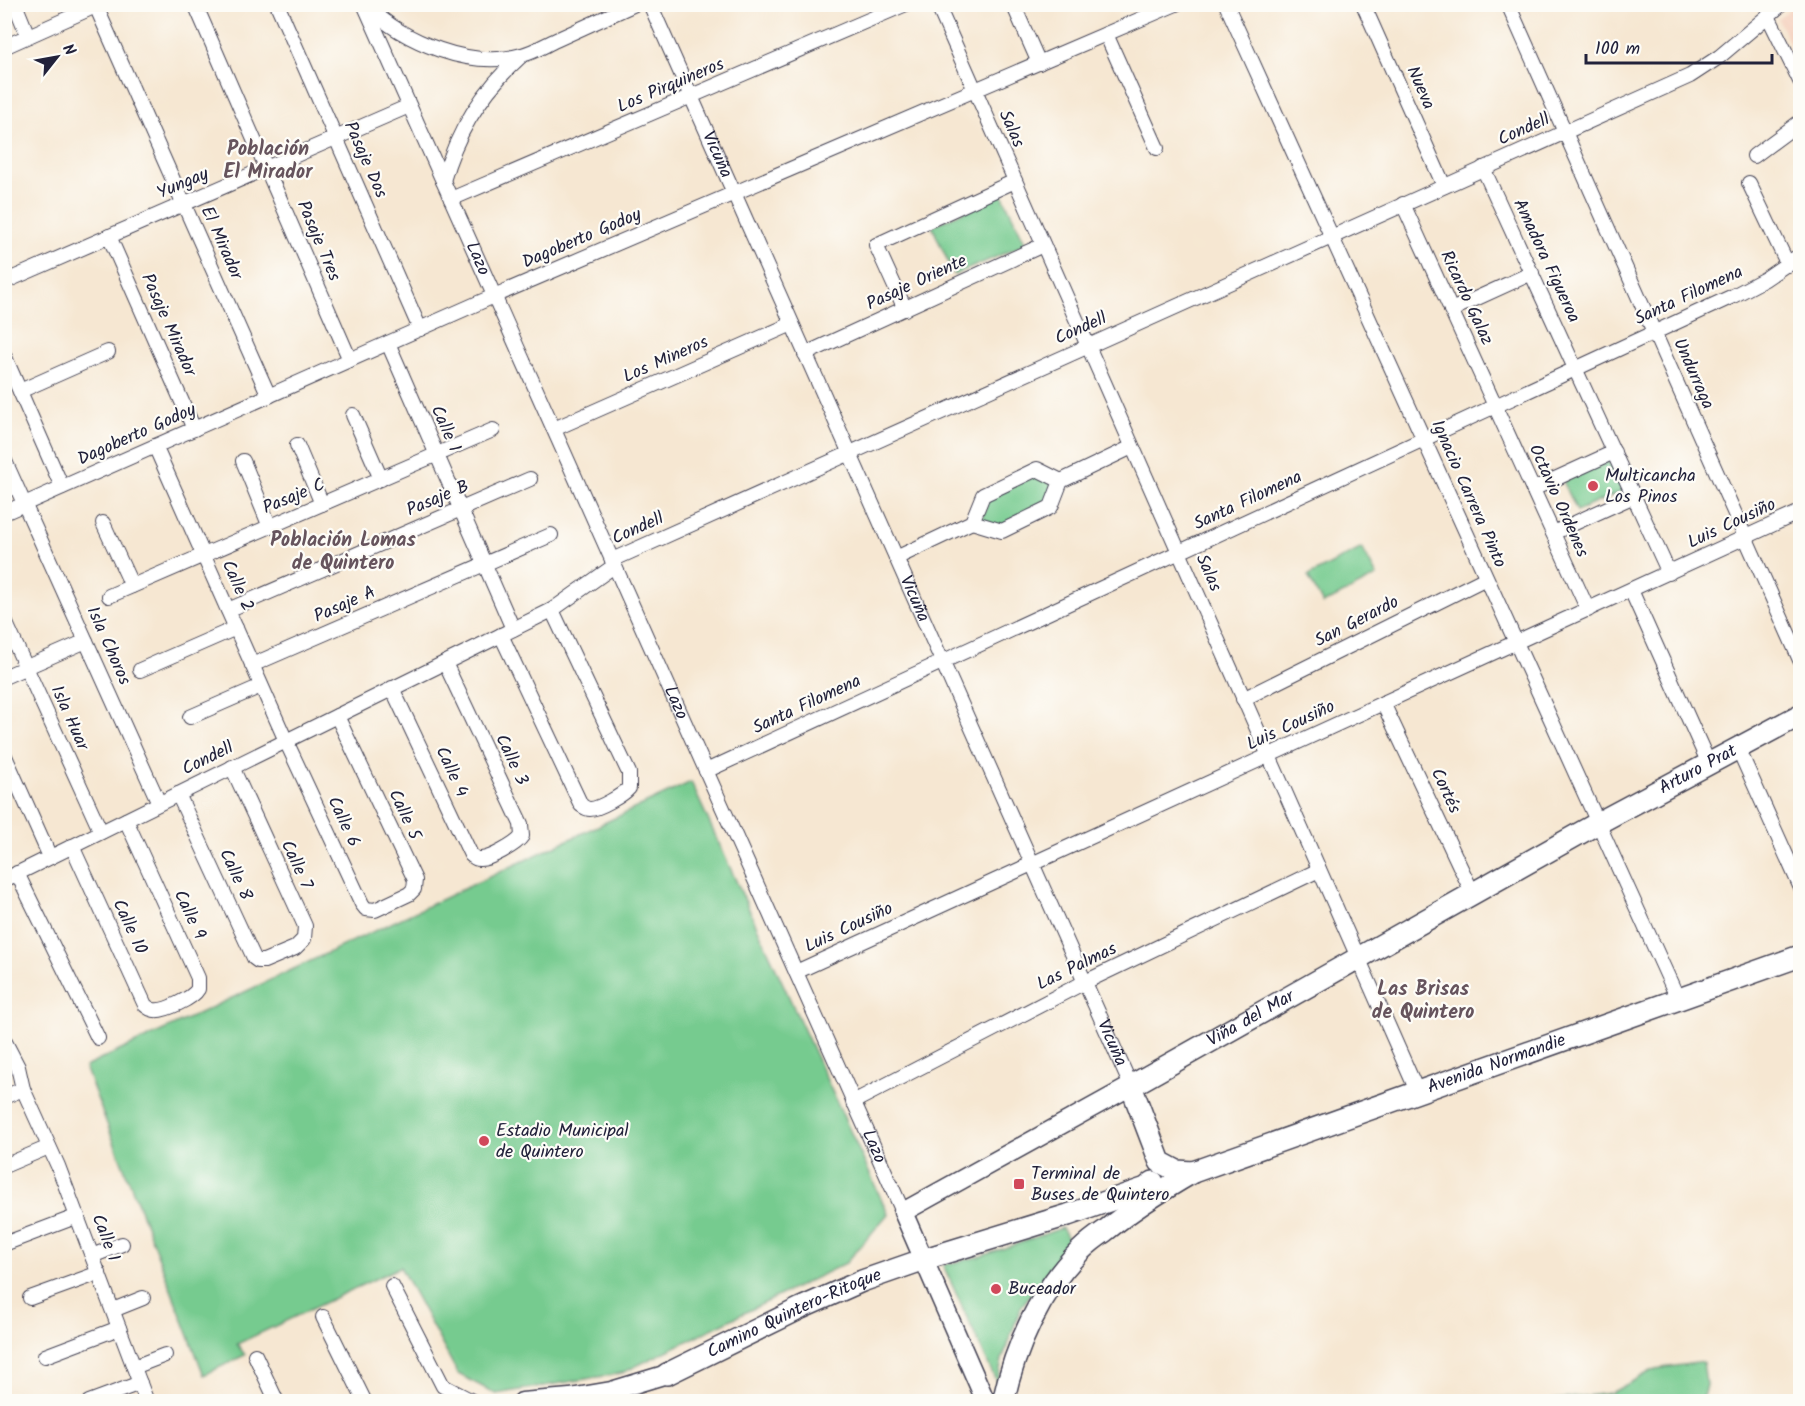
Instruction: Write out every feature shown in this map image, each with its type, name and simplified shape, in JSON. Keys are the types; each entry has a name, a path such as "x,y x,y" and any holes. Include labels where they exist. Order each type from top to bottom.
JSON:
{"main road":[{"name":"Arturo Prat","path":"1598,823 1800,715"},
{"name":"Viña del Mar","path":"903,1212 1598,823"},
{"name":"Avenida Normandie","path":"1003,1401 1012,1366 1028,1326 1051,1287 1080,1250 1143,1201 1193,1172 1800,956"},
{"name":"Vicuña","path":"1131,1086 1160,1162"},
{"path":"1160,1162 1177,1171 1193,1172"},
{"name":"Camino Quintero-Ritoque","path":"522,1401 567,1400 611,1392 667,1374 837,1291 925,1258 1068,1215 1150,1185 1157,1177 1160,1162"},
{"name":"Lazo","path":"903,1212 986,1401"},
{"path":"1068,1215 1080,1250"},
{"name":"Camino Quintero-Ritoque","path":"667,1374 750,1322 853,1269 888,1260 925,1258"},
{"path":"837,1291 840,1280 853,1269"}],"street":[{"path":"15,4 28,36"},
{"name":"Pasaje Tres","path":"195,4 350,360"},
{"name":"Pasaje Dos","path":"277,4 420,329"},
{"path":"365,4 395,28 432,47 468,56 504,57 522,55 635,4"},
{"name":"Lazo","path":"365,4 903,1212"},
{"name":"Vicuña","path":"650,4 1131,1086"},
{"name":"Los Pirquineros","path":"451,199 906,4"},
{"name":"Salas","path":"937,4 1417,1091"},
{"path":"1013,4 1040,63"},
{"name":"Dagoberto Godoy","path":"4,513 494,296 1176,4"},
{"name":"Ignacio Carrera Pinto","path":"1226,4 1678,999"},
{"name":"Nueva","path":"1363,4 1444,186"},
{"name":"Undurraga","path":"1508,4 1800,660"},
{"name":"Condell","path":"11,876 552,610 613,563 849,453 1697,72 1719,57 1782,4"},
{"path":"4,47 97,5"},
{"name":"El Mirador","path":"97,5 269,396"},
{"path":"1768,16 1800,81"},
{"path":"1106,34 1157,148"},
{"path":"443,181 454,146 471,113 494,82 522,55"},
{"name":"Yungay","path":"4,282 409,106"},
{"path":"1754,156 1800,122"},
{"name":"Amadora Figueroa","path":"1484,168 1669,573"},
{"path":"905,309 876,245 1015,181"},
{"path":"1749,183 1788,265"},
{"name":"Ricardo Galaz","path":"1403,204 1496,406"},
{"name":"Pasaje Mirador","path":"109,236 194,429"},
{"name":"Pasaje Oriente","path":"805,354 1043,245"},
{"name":"Santa Filomena","path":"706,771 1655,333 1749,288 1788,265 1800,255"},
{"path":"1451,310 1532,273"},
{"name":"Los Mineros","path":"554,429 792,324"},
{"name":"Calle 1","path":"388,343 484,564 507,632"},
{"path":"20,391 108,352"},
{"path":"4,355 62,487"},
{"name":"Octavio Ordenes","path":"1496,406 1588,610"},
{"path":"353,415 381,479"},
{"name":"Pasaje C","path":"109,596 493,430"},
{"path":"297,445 322,504"},
{"name":"Calle 2","path":"155,446 286,741"},
{"path":"896,558 972,522 1002,531 1052,507 1061,481 1132,447"},
{"path":"1533,489 1614,453"},
{"name":"Isla Choros","path":"4,459 159,803"},
{"path":"243,461 270,526"},
{"path":"972,522 983,495 1037,469 1061,481"},
{"name":"Pasaje B","path":"228,610 530,479"},
{"path":"1553,533 1634,496"},
{"name":"Luis Cousiño","path":"796,972 1800,512"},
{"path":"103,523 132,586"},
{"name":"Pasaje A","path":"252,665 551,535"},
{"name":"San Gerardo","path":"1244,699 1486,578"},
{"path":"1631,590 1708,764"},
{"path":"507,632 581,805 586,808 595,808 620,796 629,788 629,774 552,610"},
{"name":"Isla Huar","path":"4,619 101,832"},
{"path":"141,670 236,628"},
{"path":"4,677 86,641"},
{"name":"Calle 3","path":"445,663 522,828 522,836 518,842 487,858"},
{"path":"190,717 261,686"},
{"name":"Calle 4","path":"392,688 468,852 477,859 487,858"},
{"name":"Cortés","path":"1383,703 1473,894"},
{"name":"Calle 5","path":"337,716 415,880 414,889 409,894 375,910"},
{"name":"Calle 6","path":"286,741 362,904 366,909 375,910"},
{"path":"1738,748 1800,886"},
{"path":"4,754 50,857"},
{"name":"Calle 7","path":"232,767 305,926 304,939 299,946 267,960"},
{"name":"Calle 8","path":"178,794 254,958 261,961 267,960"},
{"name":"Calle 9","path":"126,820 199,982 194,996 163,1009"},
{"name":"Calle 10","path":"72,846 146,1005 153,1010 163,1009"},
{"name":"Las Palmas","path":"853,1102 1085,982 1319,870"},
{"path":"11,876 98,1038"},
{"name":"Calle 1","path":"4,1040 18,1067 23,1089 78,1216 147,1401"},
{"path":"4,1097 23,1089"},
{"path":"4,1166 49,1147"},
{"path":"4,1244 78,1216"},
{"path":"92,1256 122,1244"},
{"path":"30,1298 99,1273"},
{"path":"392,1286 443,1386 474,1401"},
{"path":"113,1310 143,1298"},
{"path":"322,1317 365,1401"},
{"path":"45,1356 120,1328"},
{"path":"134,1368 165,1355"},
{"path":"255,1355 277,1401"},
{"path":"89,1401 140,1383"}],"shaded area":[{"path":"1796,4 1800,5 1800,65 1778,19"}],"green space":[{"path":"1002,194 1026,244 954,275 932,226"},
{"name":"Multicancha Los Pinos","path":"1609,461 1623,491 1577,511 1563,481"},
{"path":"1037,474 1055,484 1049,502 1000,527 981,521 989,496"},
{"path":"1362,548 1377,576 1323,604 1308,576"},
{"name":"Estadio Municipal de Quintero","path":"691,782 888,1214 846,1263 622,1373 496,1394 458,1374 400,1267 237,1344 245,1355 204,1375 85,1067"},
{"path":"1062,1228 1070,1242 1021,1307 1002,1360 997,1383 943,1265 979,1257"},
{"path":"1703,1362 1706,1385 1702,1401 1543,1401 1611,1393 1655,1369"}],"place":[{"name":"Multicancha Los Pinos","path":"1593,486"},
{"name":"Estadio Municipal de Quintero","path":"484,1141"},
{"name":"Terminal de Buses de Quintero","path":"1019,1184"},
{"name":"Buceador","path":"996,1289"}],"district":[{"name":"Población El Mirador","path":"268,162"},
{"name":"Población Lomas de Quintero","path":"343,552"},
{"name":"Las Brisas de Quintero","path":"1423,1002"}]}
